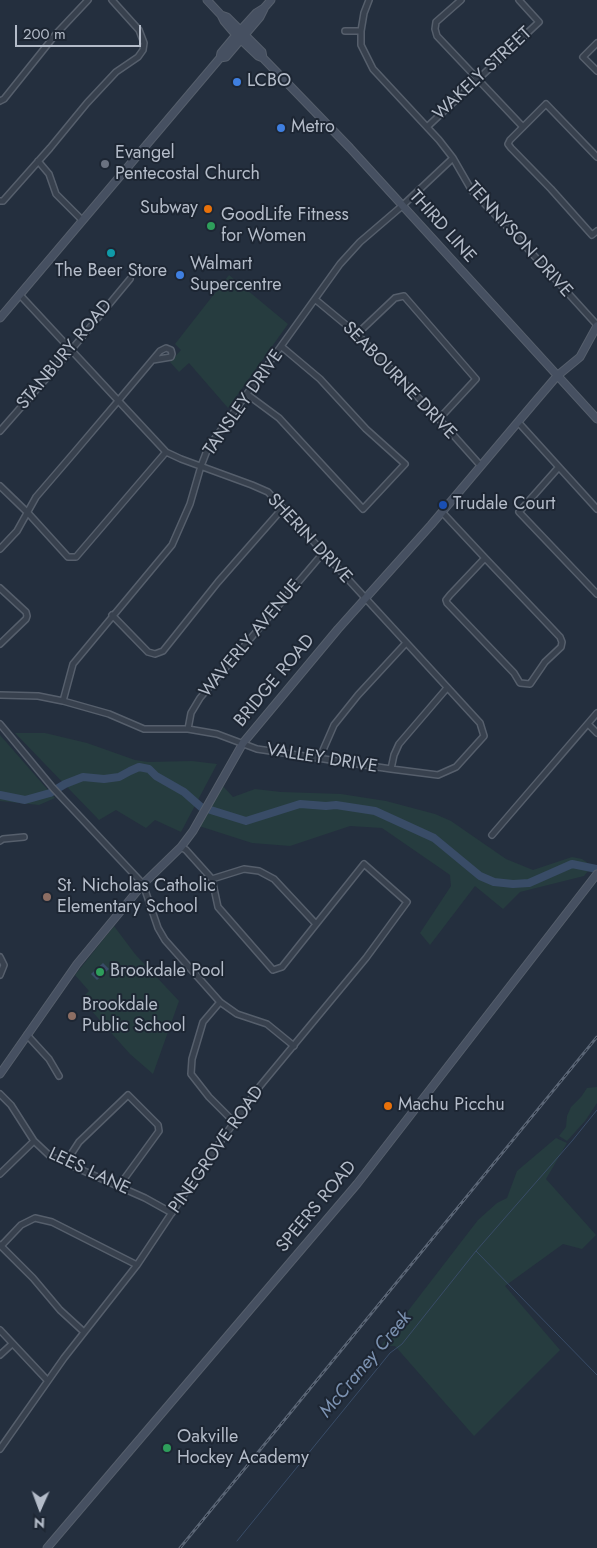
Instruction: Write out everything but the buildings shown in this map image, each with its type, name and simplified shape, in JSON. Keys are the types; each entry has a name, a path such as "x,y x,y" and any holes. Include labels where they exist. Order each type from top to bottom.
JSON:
{"main road":[{"name":"THIRD LINE","path":"208,0 224,21 262,52 263,58 350,148 597,419"},
{"path":"0,318 220,58 222,52 260,17 264,8 271,0"},
{"name":"BRIDGE ROAD","path":"0,1074 77,964 143,884 181,847 194,830 243,743 364,598 442,512 557,376 580,357 597,326"},
{"name":"SPEERS ROAD","path":"47,1548 357,1184 597,874"}],"street":[{"path":"0,101 4,99 56,34 88,0"},
{"path":"0,201 3,201 116,72 138,57 143,50 144,42 139,30 112,0"},
{"path":"345,31 361,31 364,13 370,0"},
{"path":"461,0 436,22 437,36 523,127"},
{"name":"WAKELY STREET","path":"427,127 539,22 519,0"},
{"name":"TENNYSON DRIVE","path":"361,31 361,45 373,69 453,158 472,191 518,238 597,326"},
{"path":"597,43 583,57 597,71"},
{"path":"597,157 546,104 508,144 592,235 597,231"},
{"name":"TANSLEY DRIVE","path":"63,701 72,664 172,545 190,504 208,448 248,395 340,264 360,242 453,158"},
{"path":"38,161 49,174 56,194 82,220"},
{"name":"STANBURY ROAD","path":"0,431 130,279"},
{"name":"SHERIN DRIVE","path":"20,295 166,452 268,492 480,723 484,736"},
{"path":"358,334 396,298 404,296 476,379 439,419"},
{"name":"SEABOURNE DRIVE","path":"316,300 358,334 480,465"},
{"path":"248,395 280,418 363,509 405,464 366,429 320,379 282,347"},
{"path":"0,549 17,532 36,497 153,360"},
{"path":"518,422 558,468 597,508"},
{"path":"0,486 28,513 68,557 76,557 166,452"},
{"path":"558,468 519,512 597,594"},
{"path":"112,616 148,652 156,654 163,651 218,582 282,509"},
{"path":"442,512 485,558 561,640 561,647 545,662 530,684 520,683 514,673 446,603 450,595 485,558"},
{"name":"WAVERLY AVENUE","path":"188,729 191,713 200,698 323,553"},
{"path":"0,588 26,612 27,616 0,644"},
{"path":"320,757 334,725 358,695 406,643"},
{"path":"391,769 399,744 447,688"},
{"name":"VALLEY DRIVE","path":"0,695 38,696 63,701 108,714 144,729 188,729 216,734 257,749 438,775 456,767 484,736"},
{"path":"492,835 597,713"},
{"path":"0,724 53,788 143,884 158,928 165,940 220,1002 237,1014 267,1024 294,1046"},
{"path":"588,724 597,733"},
{"path":"0,841 24,836"},
{"path":"181,847 186,850 212,879 218,907 273,970 282,967 316,924 274,879 259,871 244,868 212,879"},
{"name":"PINEGROVE ROAD","path":"0,1449 47,1380 138,1266 172,1213 260,1086 366,958 408,902 364,864 316,924"},
{"path":"0,957 4,965 0,976"},
{"path":"220,1002 203,1022 192,1059 191,1074 209,1097 234,1122"},
{"path":"27,1035 49,1059 59,1076"},
{"name":"LEES LANE","path":"0,1094 11,1105 34,1141 50,1156 145,1198 172,1213"},
{"path":"66,1162 79,1142 128,1095 158,1125 159,1131 119,1186"},
{"path":"0,1174 34,1141"},
{"path":"84,1332 60,1310 33,1278 0,1245 20,1225 35,1218 52,1222 138,1266"},
{"path":"0,1330 47,1380"},
{"path":"0,1355 12,1344"}],"green space":[{"path":"229,275 288,324 228,408 189,363 179,372 170,362 181,350 175,344"},
{"path":"15,733 45,733 87,743 135,760 148,762 192,761 217,764 181,832 155,820 146,828 116,810 99,820"},
{"path":"0,735 55,798 39,805 0,801"},
{"path":"222,785 233,797 255,789 341,794 386,801 435,814 451,821 506,859 533,870 572,857 582,859 592,866 584,876 520,892 503,909 475,886 430,945 420,933 451,886 450,875 382,828 350,826 290,846 252,843 199,826"},
{"path":"114,926 135,954 179,1001 153,1074 130,1054 81,999 89,991 75,975"},
{"path":"597,1087 597,1103 585,1121 567,1141 559,1136 566,1127 567,1116 571,1107 587,1088"},
{"path":"556,1138 567,1143 546,1179 596,1235 582,1249 563,1244 505,1286 560,1350 474,1436 395,1346 381,1346 478,1220 497,1203 507,1198 517,1171"}],"water":[{"name":"Brookdale Pool","path":"103,963 109,969 97,980 91,974"}],"waterway":[{"path":"0,795 25,800 50,793 65,784 83,777 104,779 119,777 139,767 149,769 156,776 184,792 201,807 246,821 300,804 336,805 375,811 434,838 480,876 494,882 529,883 572,864 597,869"},
{"name":"McCraney Creek","path":"597,1110 476,1251 597,1375"},
{"name":"McCraney Creek","path":"237,1541 390,1353 402,1344 476,1251"}],"railway":[{"path":"180,1548 597,1037"}],"place":[{"name":"LCBO","path":"237,82"},
{"name":"Metro","path":"281,128"},
{"name":"Evangel Pentecostal Church","path":"105,164"},
{"name":"Subway","path":"208,209"},
{"name":"GoodLife Fitness for Women","path":"211,226"},
{"name":"The Beer Store","path":"111,253"},
{"name":"Walmart Supercentre","path":"180,275"},
{"name":"Trudale Court","path":"443,505"},
{"name":"St. Nicholas Catholic Elementary School","path":"47,897"},
{"name":"Brookdale Pool","path":"100,972"},
{"name":"Brookdale Public School","path":"72,1016"},
{"name":"Machu Picchu","path":"388,1106"},
{"name":"Oakville Hockey Academy","path":"167,1448"}]}
